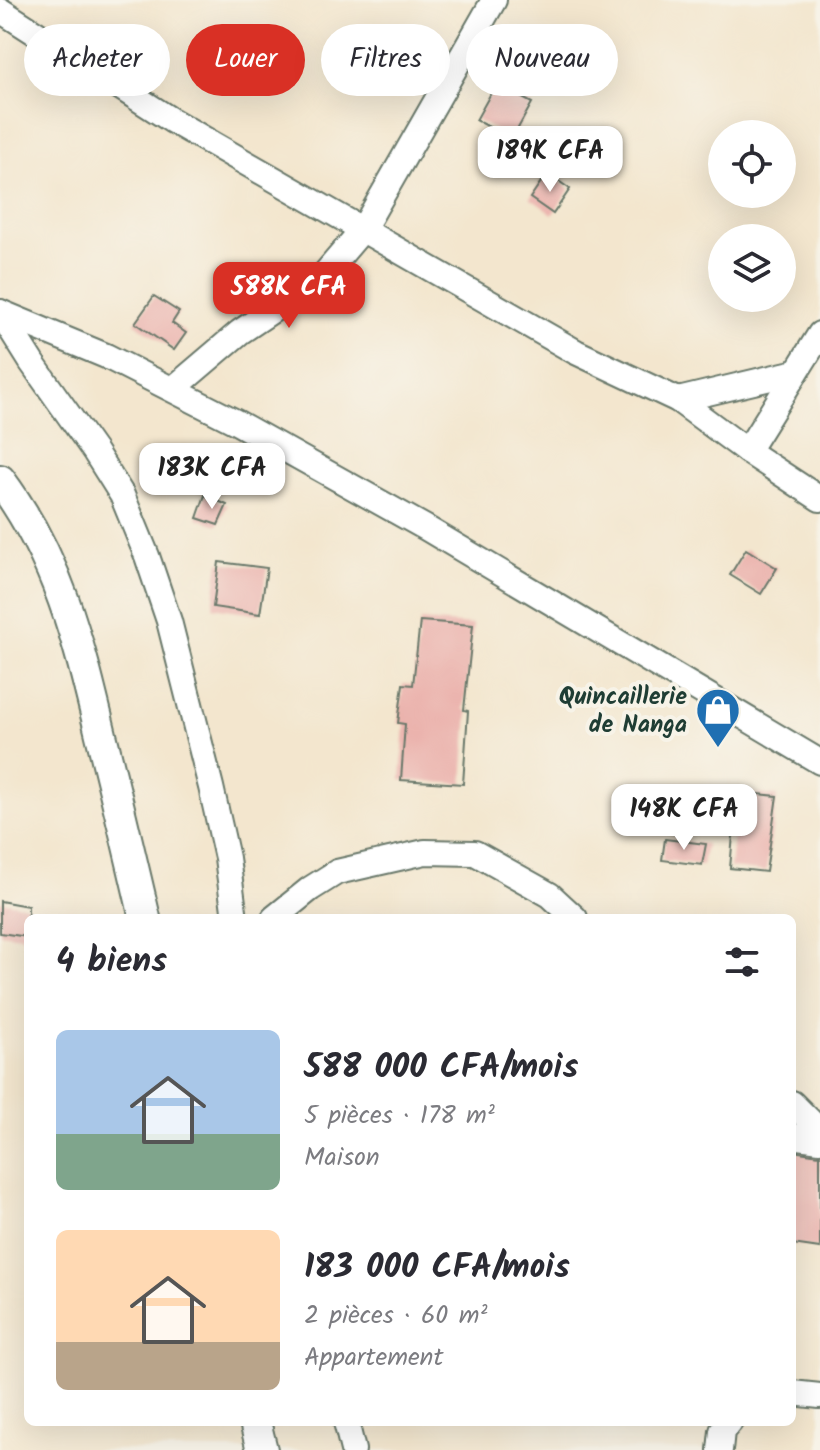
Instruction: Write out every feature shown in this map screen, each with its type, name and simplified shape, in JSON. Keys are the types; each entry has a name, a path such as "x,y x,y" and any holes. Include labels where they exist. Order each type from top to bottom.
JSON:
{"street":[{"path":"173,389 240,332 322,277 363,229 494,0"},
{"path":"0,10 171,120 576,352 678,400 820,499"},
{"path":"234,914 227,858 211,787 169,621 147,556 122,495 0,312 106,356 173,389 426,528 820,762"},
{"path":"747,451 820,334"},
{"path":"678,400 796,372"},
{"path":"0,480 25,514 46,553 76,630 144,914"},
{"path":"279,914 337,872 425,852 475,853 550,895 571,914"},
{"path":"796,1107 820,1131"},
{"path":"796,1137 820,1140"},
{"path":"796,1393 820,1396"},
{"path":"256,1426 262,1450"},
{"path":"347,1426 353,1450"},
{"path":"720,1450 722,1431 726,1426"}],"building":[{"path":"489,96 519,96 532,103 512,139 476,120"},
{"path":"547,173 570,189 553,214 530,198"},
{"path":"154,296 179,312 172,323 186,333 174,350 135,323"},
{"path":"205,495 227,505 218,525 197,518"},
{"path":"746,549 777,568 761,594 730,575"},
{"path":"219,562 267,568 260,614 213,607"},
{"path":"420,621 473,625 464,710 468,711 463,784 401,780 405,724 398,723 403,684 413,685"},
{"path":"737,792 777,796 766,872 730,868"},
{"path":"665,839 706,844 702,865 662,860"},
{"path":"0,901 28,906 28,914 24,914 24,936 0,933"},
{"path":"796,1152 820,1155 820,1248 796,1245"}],"place":[{"name":"Quincaillerie de Nanga","path":"718,749"}]}
